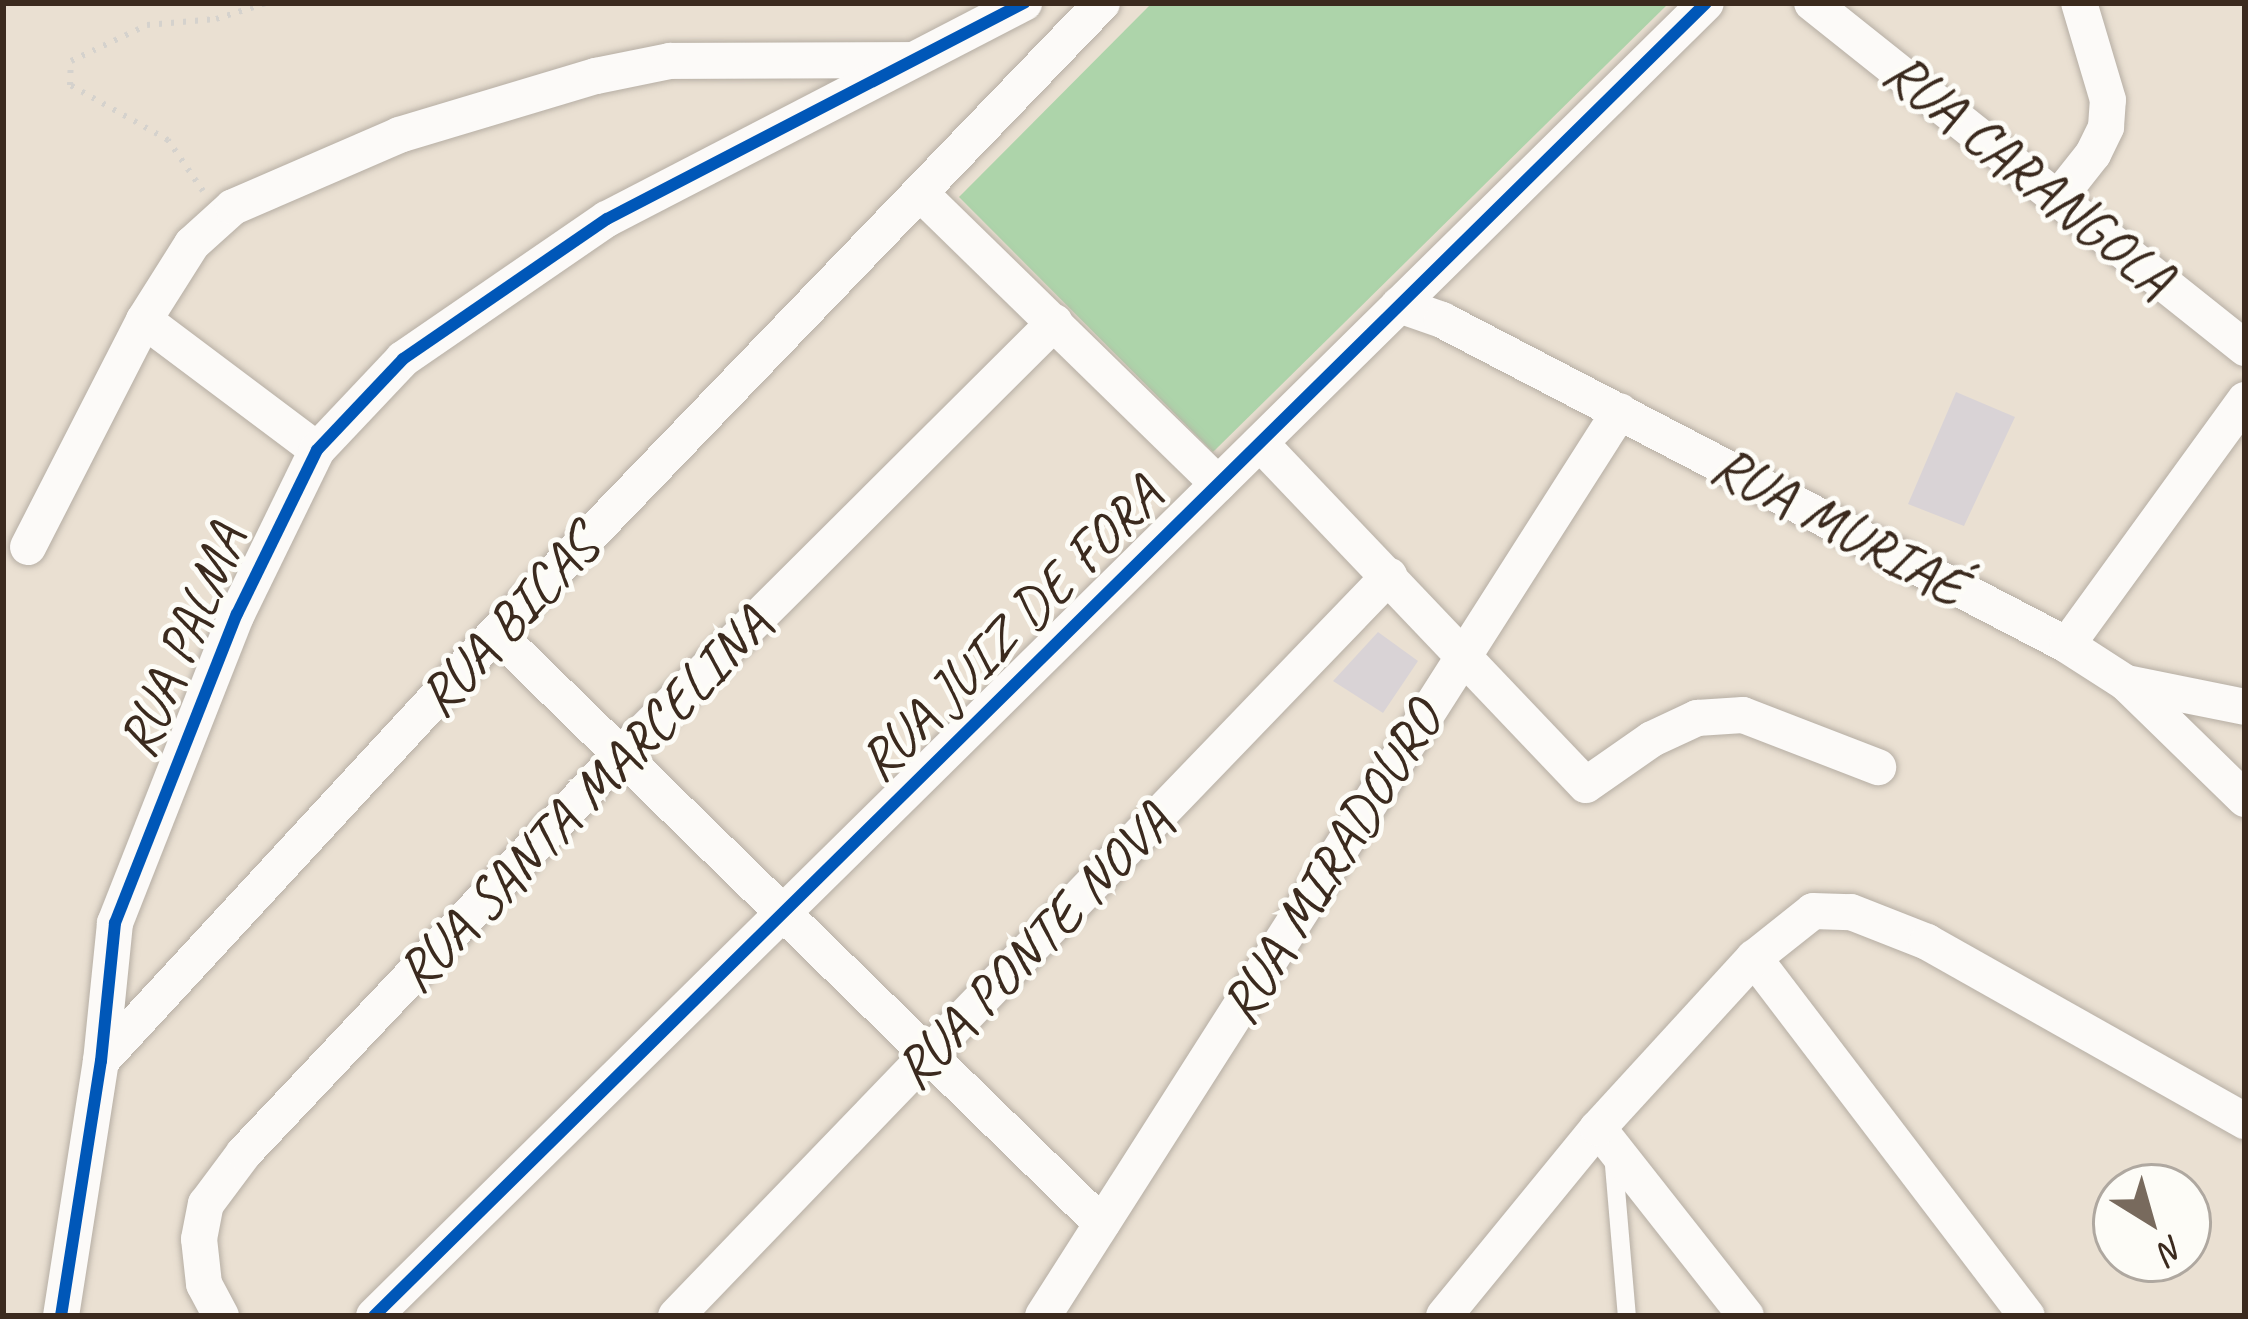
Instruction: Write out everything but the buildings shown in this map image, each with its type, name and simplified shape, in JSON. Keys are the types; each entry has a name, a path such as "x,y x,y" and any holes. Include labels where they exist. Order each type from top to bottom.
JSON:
{"street":[{"name":"RUA PALMA","path":"101,1061 115,923 237,614 317,450 403,359 607,219 920,61 1024,3"},
{"name":"RUA BICAS","path":"101,1061 496,633 1102,3"},
{"name":"RUA JUIZ DE FORA","path":"374,1316 1706,3"},
{"name":"RUA CARANGOLA","path":"1812,3 2245,349"},
{"path":"2060,197 2093,154 2106,127 2108,100 2080,3"},
{"path":"28,547 144,320 192,244 222,217 283,181 399,136 596,76 670,61 920,61"},
{"path":"921,194 1218,484"},
{"name":"RUA MURIAÉ","path":"1399,305 1442,320 2066,645 2126,683 2245,799"},
{"path":"144,320 317,450"},
{"name":"RUA SANTA MARCELINA","path":"221,1316 204,1284 200,1239 206,1204 244,1153 621,754 1055,322"},
{"path":"2066,645 2245,400"},
{"name":"RUA MIRADOURO","path":"1043,1316 1620,411"},
{"path":"1260,443 1586,785 1652,739 1697,718 1743,715 1878,766"},
{"name":"RUA PONTE NOVA","path":"676,1316 1389,577"},
{"path":"496,633 1102,1224"},
{"path":"2126,683 2245,707"},
{"path":"1444,1316 1606,1138 1754,958 1795,920 1813,911 1851,912 1927,942 2245,1121"},
{"path":"1754,958 2027,1316"},
{"path":"61,1316 101,1061"},
{"path":"1606,1138 1746,1316"}],"lane":[{"path":"1606,1138 1627,1316"}],"path":[{"path":"222,217 168,140 70,86 71,61 147,25 216,19 266,3"}],"green space":[{"path":"1152,3 1669,3 1213,452 959,197"}],"cycle path":[{"path":"61,1316 101,1061 115,923 237,614 317,450 403,359 607,219 1024,3"},
{"path":"374,1316 1706,3"}]}
